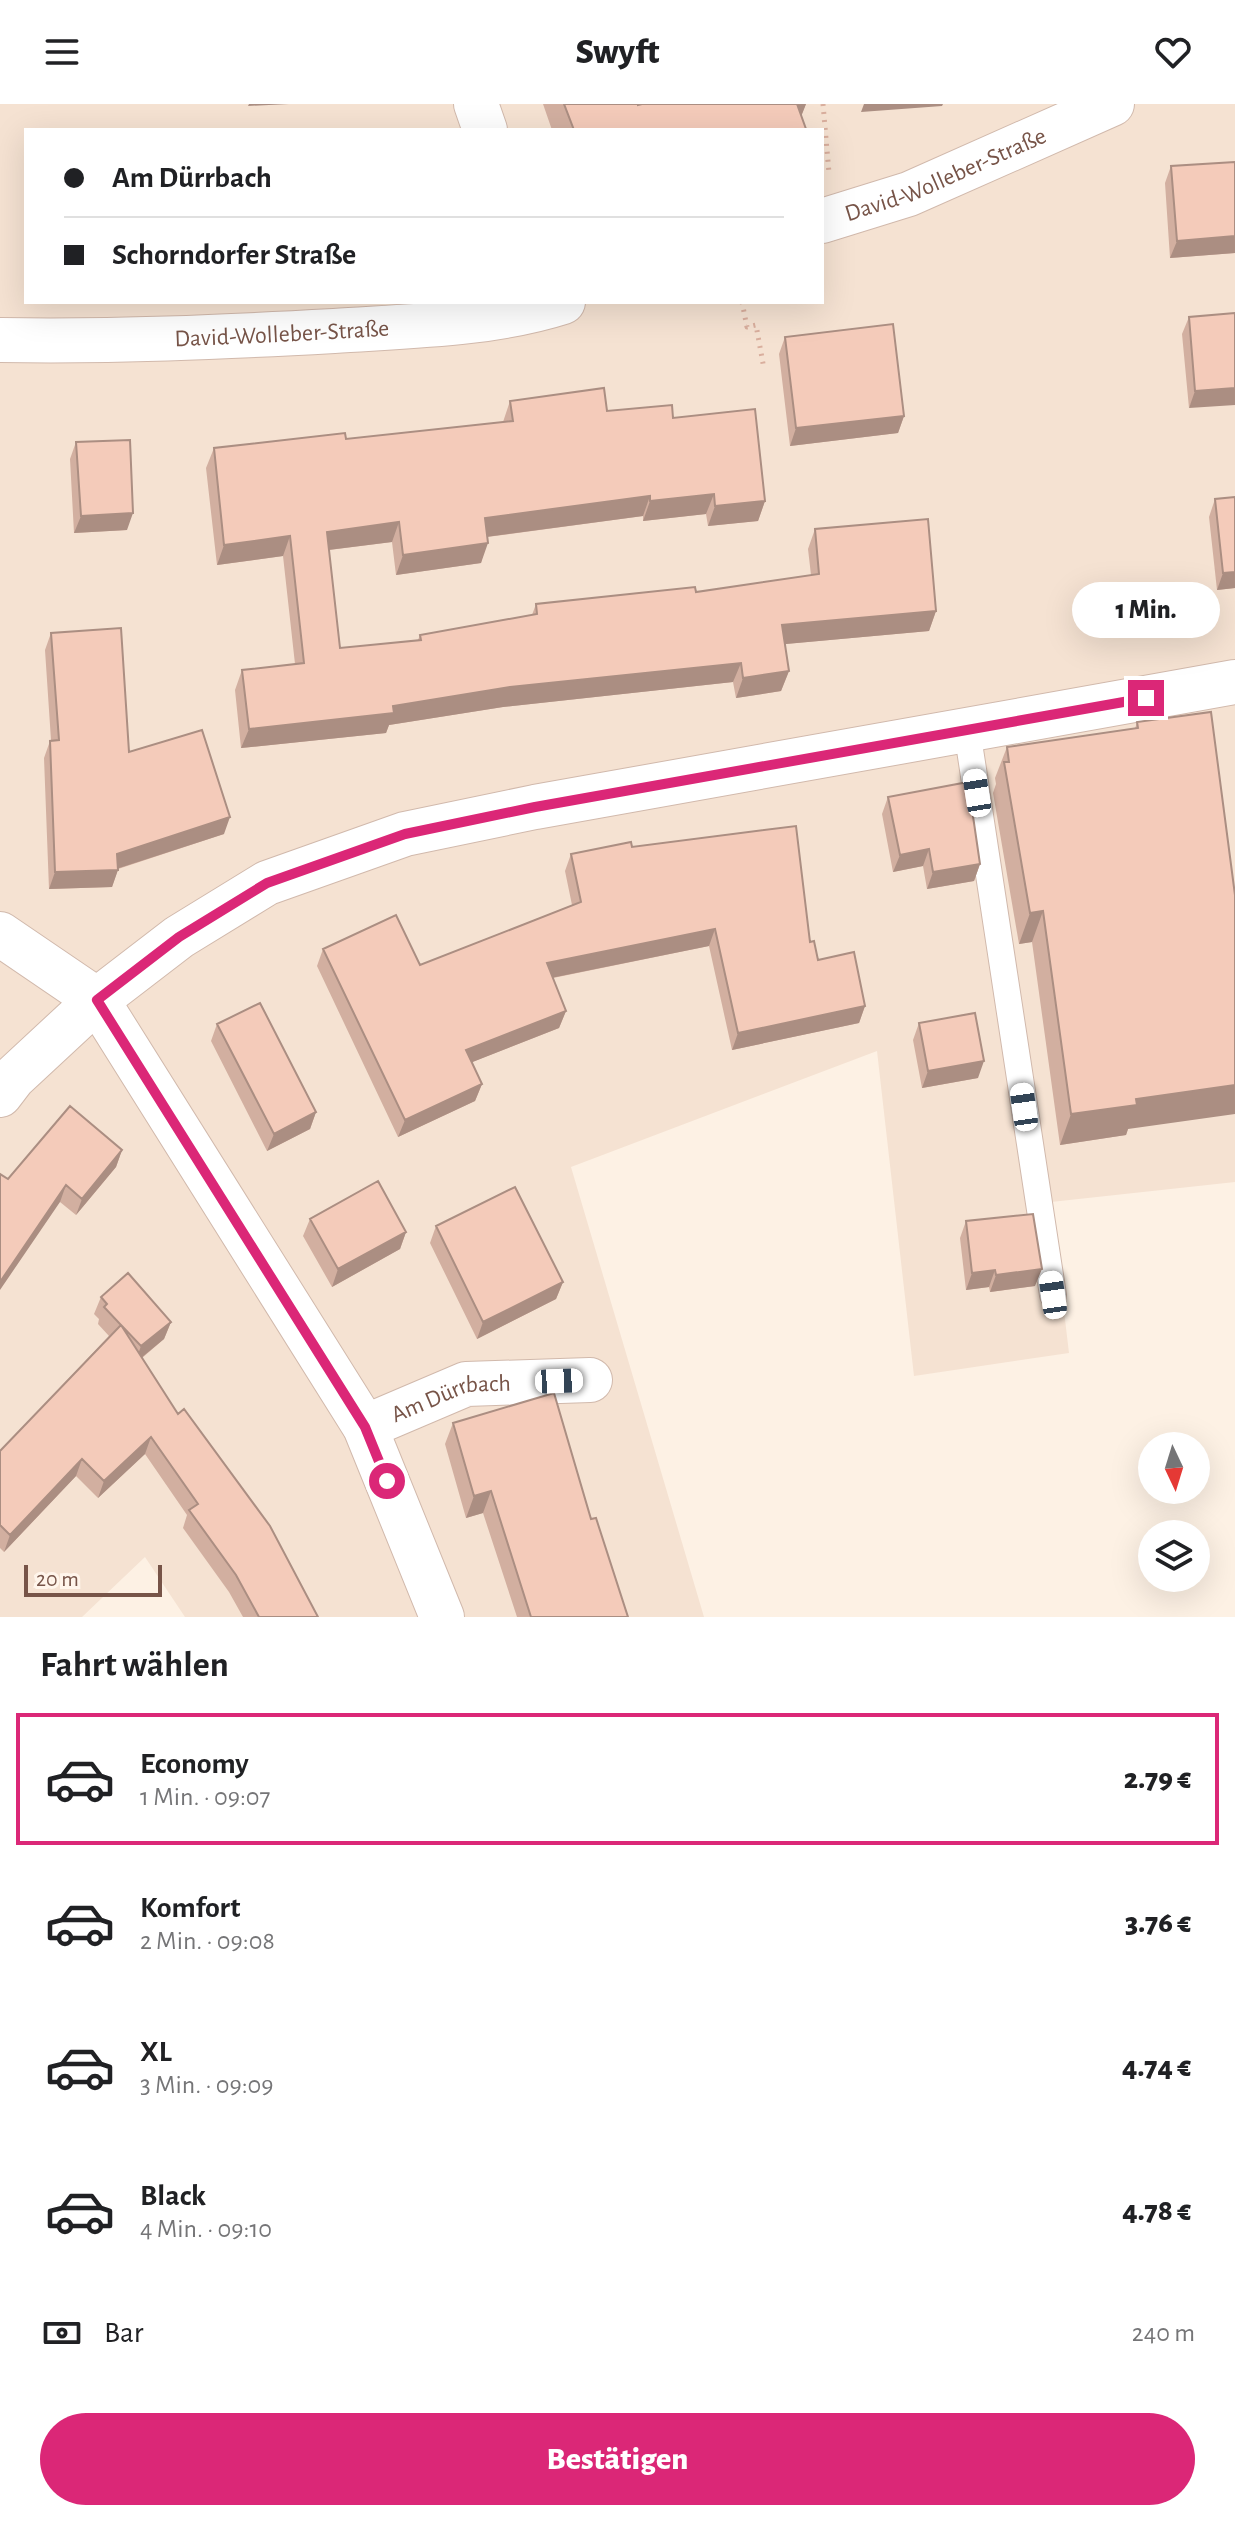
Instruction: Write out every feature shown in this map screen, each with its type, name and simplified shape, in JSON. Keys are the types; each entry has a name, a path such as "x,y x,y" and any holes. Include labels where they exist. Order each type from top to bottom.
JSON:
{"street":[{"path":"476,104 484,128"},
{"name":"David-Wolleber-Straße","path":"827,219 909,194 1112,104"},
{"name":"David-Wolleber-Straße","path":"0,340 133,342 401,327 548,304"},
{"path":"0,1095 13,1078 97,1000 179,937 267,883 405,834 1235,682"},
{"path":"0,934 97,1000"},
{"name":"Am Dürrbach","path":"97,1000 365,1427 442,1617"},
{"name":"Am Dürrbach","path":"365,1427 466,1384 590,1380"}],"lane":[{"path":"967,730 1053,1295"}],"path":[{"path":"823,104 824,128"},
{"path":"824,133 827,219"},
{"path":"742,304 747,327 756,325 764,369"}],"shaded area":[{"path":"0,104 1235,104 1235,1182 1051,1202 1069,1353 914,1376 877,1051 571,1167 704,1617 185,1617 145,1557 82,1617 0,1617"}],"building":[{"path":"564,104 797,104 806,128 573,128"},
{"path":"1235,162 1235,236 1177,241 1171,166"},
{"path":"1235,313 1235,388 1195,391 1189,317"},
{"path":"893,324 904,416 796,428 785,337"},
{"path":"604,388 607,411 672,405 673,418 755,409 765,501 715,506 714,494 650,501 650,496 485,518 488,543 403,555 399,522 327,532 340,648 421,640 420,635 537,614 536,604 695,587 696,592 819,574 815,529 928,519 936,611 782,625 789,671 743,678 741,663 510,687 393,706 394,713 249,729 242,670 304,663 290,536 224,545 214,448 345,433 346,439 513,421 510,401"},
{"path":"130,440 133,513 81,516 76,442"},
{"path":"1235,497 1235,572 1223,573 1215,499"},
{"path":"121,628 129,752 202,730 230,817 117,854 118,870 55,872 50,741 59,740 51,633"},
{"path":"1211,712 1235,895 1235,1085 1136,1099 1137,1105 1071,1114 1043,911 1030,913 1004,762 1009,762 1007,747 1138,728 1137,722"},
{"path":"968,782 980,864 933,872 929,849 900,855 888,797"},
{"path":"796,826 810,942 814,941 818,960 854,952 865,1006 738,1033 715,929 547,963 566,1011 466,1050 482,1084 405,1120 323,949 396,915 420,965 581,902 571,854 631,842 632,847"},
{"path":"260,1003 316,1112 274,1134 217,1024"},
{"path":"975,1013 984,1061 928,1071 919,1023"},
{"path":"70,1106 122,1150 82,1199 66,1185 0,1282 0,1174 8,1179"},
{"path":"378,1181 406,1232 338,1269 310,1219"},
{"path":"515,1187 563,1282 483,1322 436,1226"},
{"path":"1033,1214 1042,1269 996,1275 995,1270 972,1273 966,1221"},
{"path":"128,1273 171,1322 141,1346 104,1307 107,1304 101,1297"},
{"path":"121,1325 178,1414 184,1409 270,1526 318,1617 259,1617 236,1575 189,1510 198,1504 151,1437 104,1481 82,1459 10,1535 0,1525 0,1451"},
{"path":"554,1393 591,1519 596,1518 628,1617 531,1617 491,1491 474,1496 453,1423"}],"route":[{"path":"387,1481 365,1427 97,1000 179,937 267,883 405,834 535,807 1146,698"}]}
